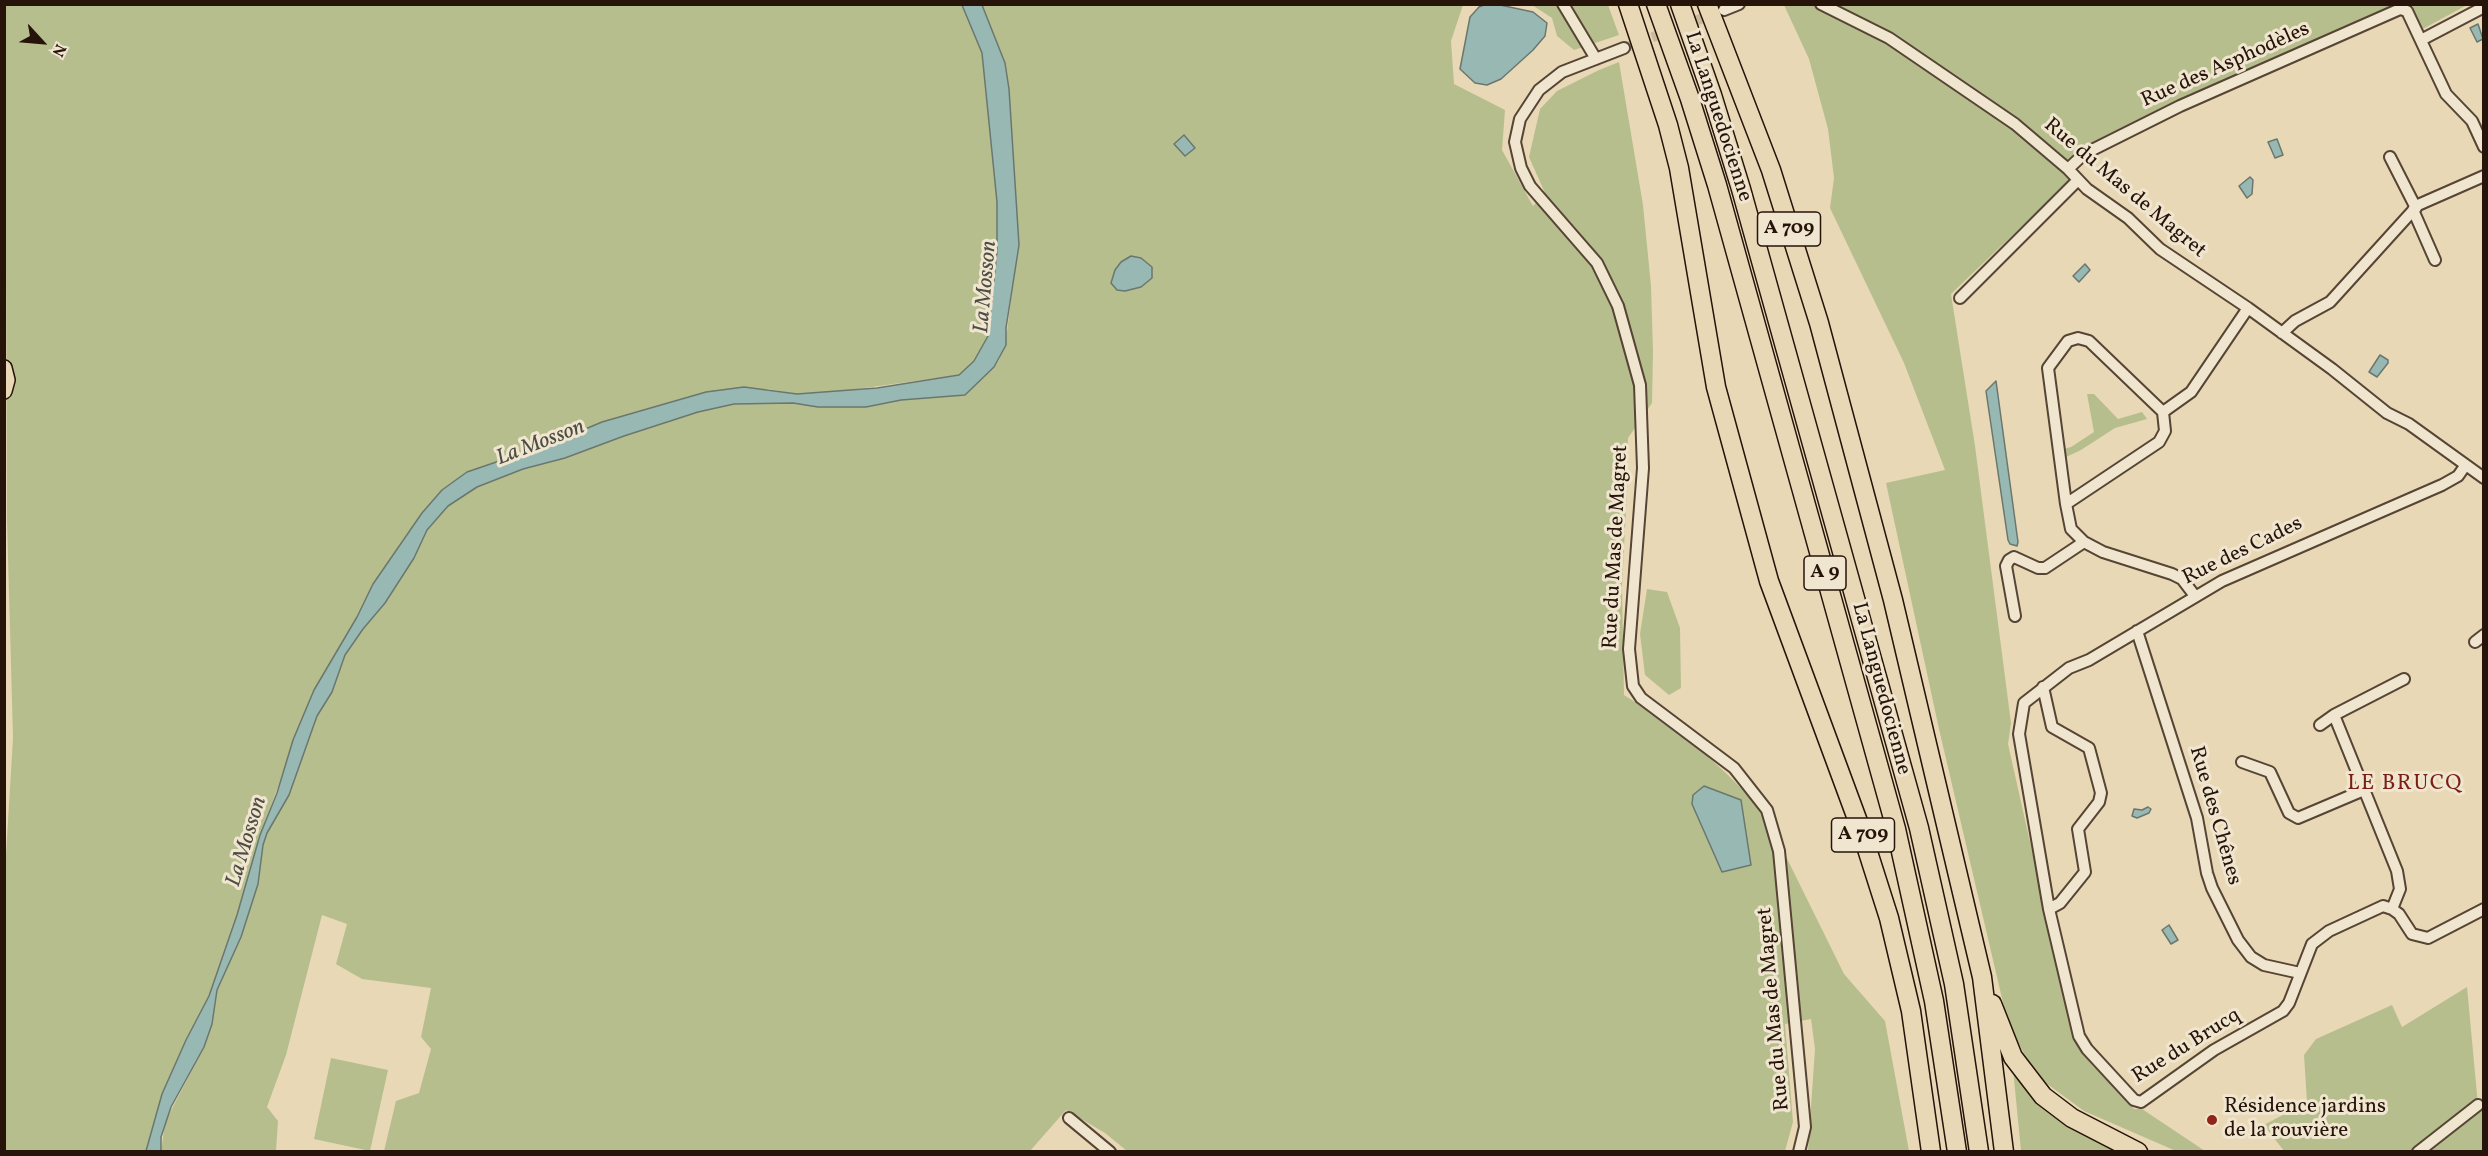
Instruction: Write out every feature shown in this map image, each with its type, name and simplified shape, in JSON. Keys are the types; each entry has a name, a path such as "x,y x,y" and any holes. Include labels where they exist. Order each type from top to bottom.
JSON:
{"highway":[{"name":"A 709","path":"1628,4 1668,125 1679,168 1716,387 1769,581 1860,826 1894,940 1914,1029 1930,1147"},
{"name":"La Languedocienne","path":"1656,4 1705,142 1896,830 1934,1001 1957,1152"},
{"name":"La Languedocienne","path":"1680,4 1712,94 1741,189 1918,828 1954,984 1979,1152"},
{"name":"A 709","path":"1716,7 1819,323 1893,600 1982,977 2004,1152"},
{"path":"1982,977 2007,1044 2020,1068 2035,1087 2051,1103 2072,1118 2138,1152"}],"main road":[{"path":"4,368 7,380 4,391"}],"street":[{"path":"1563,4 1596,59"},
{"path":"1716,7 1739,4"},
{"name":"Rue du Mas de Magret","path":"1821,4 1856,20 1912,53 2015,124 2078,180 2128,218 2160,249 2248,308 2387,412 2409,424 2484,478"},
{"path":"2484,7 2421,40 2446,94 2472,122 2484,147"},
{"name":"Rue des Asphodèles","path":"2068,169 2084,154 2180,106 2400,9 2407,11 2421,40"},
{"name":"Rue du Mas de Magret","path":"1624,48 1562,72 1539,90 1520,119 1515,142 1521,168 1530,186 1596,263 1618,306 1640,385 1643,468 1629,649 1634,686 1641,698 1734,768 1767,810 1779,851 1805,1127 1799,1152"},
{"path":"2391,157 2435,260"},
{"path":"2282,333 2295,321 2330,302 2414,209 2484,176"},
{"path":"1960,298 2078,180"},
{"path":"2163,412 2191,392 2248,308"},
{"path":"2066,504 2159,442 2164,431 2163,412 2089,341 2078,338 2068,341 2048,368 2058,461 2066,504 2071,529 2084,542 2103,552 2182,579 2195,596"},
{"name":"Rue des Cades","path":"2043,687 2069,668 2090,660 2195,596 2245,570 2442,485 2458,476 2465,466"},
{"path":"2015,616 2006,566 2009,560 2014,557 2038,568 2045,568 2084,542"},
{"name":"Rue des Chênes","path":"2137,631 2197,818 2212,888 2238,940 2251,957 2264,965 2300,973"},
{"path":"2320,724 2404,679"},
{"path":"2043,687 2048,715 2054,729 2082,742 2089,748 2101,793 2099,802 2078,829 2085,872 2060,903 2049,909"},
{"name":"Rue du Brucq","path":"2043,687 2024,703 2019,735 2049,909 2079,1036 2087,1049 2134,1100 2141,1101 2214,1050 2276,1017 2289,1004 2306,954 2318,938 2375,908 2383,906 2392,909"},
{"path":"2334,716 2397,871 2400,889 2392,909 2399,914 2409,932 2422,938 2434,935 2484,909"},
{"path":"2242,762 2270,772 2289,813 2298,818 2364,790"},
{"path":"2418,1152 2478,1105"},
{"path":"1069,1118 1110,1152"}],"green space":[{"path":"5,5 962,5 982,53 987,88 997,202 997,251 988,336 974,361 959,375 828,393 797,394 768,389 706,392 602,422 552,443 467,472 442,490 422,513 373,584 357,617 314,690 260,835 237,915 209,996 162,1094 146,1151 5,1152 4,888 13,738 7,521"},
{"path":"982,5 1463,5 1451,41 1454,84 1505,110 1502,150 1533,206 1545,193 1529,157 1540,109 1557,91 1619,62 1643,205 1651,286 1653,351 1652,403 1628,438 1622,586 1624,695 1679,730 1764,812 1844,974 1885,1021 1909,1151 1808,1151 1815,1049 1811,1019 1785,1024 1793,1122 1785,1151 1127,1151 1105,1133 1066,1110 1030,1151 384,1151 396,1101 419,1093 431,1049 421,1037 431,988 362,979 336,964 347,924 322,915 286,1055 267,1107 278,1121 276,1151 161,1152 165,1122 204,1047 212,1024 217,990 241,937 258,884 263,845 267,833 289,795 317,716 332,692 345,655 385,603 414,558 427,530 448,506 477,487 523,469 565,458 698,412 734,404 793,403 818,407 866,407 901,400 965,395 994,367 999,360 1007,331 1018,245 1009,89 1005,62"},
{"path":"1532,5 1608,5 1619,35 1574,50 1557,36 1552,18"},
{"path":"1784,5 2404,5 2203,92 2077,154 2069,181 1951,294 1975,446 2011,723 2008,744 2065,998 2078,1043 2134,1109 2142,1109 2205,1151 2176,1151 2084,1111 2046,1083 2027,1059 2008,1024 1939,729 1886,483 1945,470 1904,363 1830,208 1834,178 1828,129 1809,59"},
{"path":"2407,5 2467,5 2421,30"},
{"path":"2087,394 2094,394 2118,419 2142,412 2147,419 2115,428 2066,457 2064,449 2094,432"},
{"path":"1647,589 1667,592 1680,628 1681,688 1669,695 1645,675 1640,634"},
{"path":"2467,987 2478,1105 2483,1108 2483,1151 2284,1151 2264,1125 2307,1102 2304,1055 2316,1039 2392,1005 2402,1027"},
{"path":"331,1058 388,1070 370,1151 314,1139"},
{"path":"2013,1069 2128,1151 2021,1151"}],"water":[{"path":"962,5 982,5 1005,63 1009,89 1019,245 1006,328 1006,345 994,367 965,395 901,400 866,407 818,407 793,403 734,404 698,412 565,458 523,469 477,487 448,506 427,530 414,558 385,603 345,655 332,692 317,716 289,795 267,833 263,845 258,884 241,937 217,990 212,1024 204,1047 171,1107 161,1137 161,1151 146,1151 162,1094 209,996 237,915 260,835 277,793 293,740 314,690 357,617 373,584 422,513 442,490 467,472 552,443 602,422 706,392 744,387 797,394 877,388 959,375 974,361 988,336 997,251 997,202 982,53"},
{"path":"1484,5 1500,5 1533,12 1547,23 1545,36 1533,50 1501,79 1487,85 1475,83 1460,69 1470,17"},
{"path":"2478,24 2483,39 2477,42 2470,28"},
{"path":"1184,135 1195,148 1185,156 1174,144"},
{"path":"2277,139 2283,155 2275,158 2268,142"},
{"path":"2250,177 2253,180 2252,194 2247,198 2239,186"},
{"path":"1131,256 1141,258 1152,267 1152,278 1141,287 1125,291 1117,290 1111,283 1115,270 1121,262"},
{"path":"2085,264 2090,270 2079,282 2073,276"},
{"path":"2380,355 2388,360 2388,363 2377,377 2369,372"},
{"path":"1996,381 2017,546 2010,544 2008,540 1986,391"},
{"path":"1704,786 1741,800 1751,865 1722,872 1692,804 1693,795"},
{"path":"2148,807 2151,809 2149,813 2137,818 2132,816 2134,809 2142,810"},
{"path":"2169,925 2178,940 2171,944 2162,930"}],"tunnel":[{"path":"1624,48 1716,13"}],"place":[{"name":"Résidence jardins de la rouvière","path":"2212,1120"}],"district":[{"name":"LE BRUCQ","path":"2405,785"}],"water label":[{"name":"La Mosson","path":"987,287"},
{"name":"La Mosson","path":"541,444"},
{"name":"La Mosson","path":"248,842"}]}
